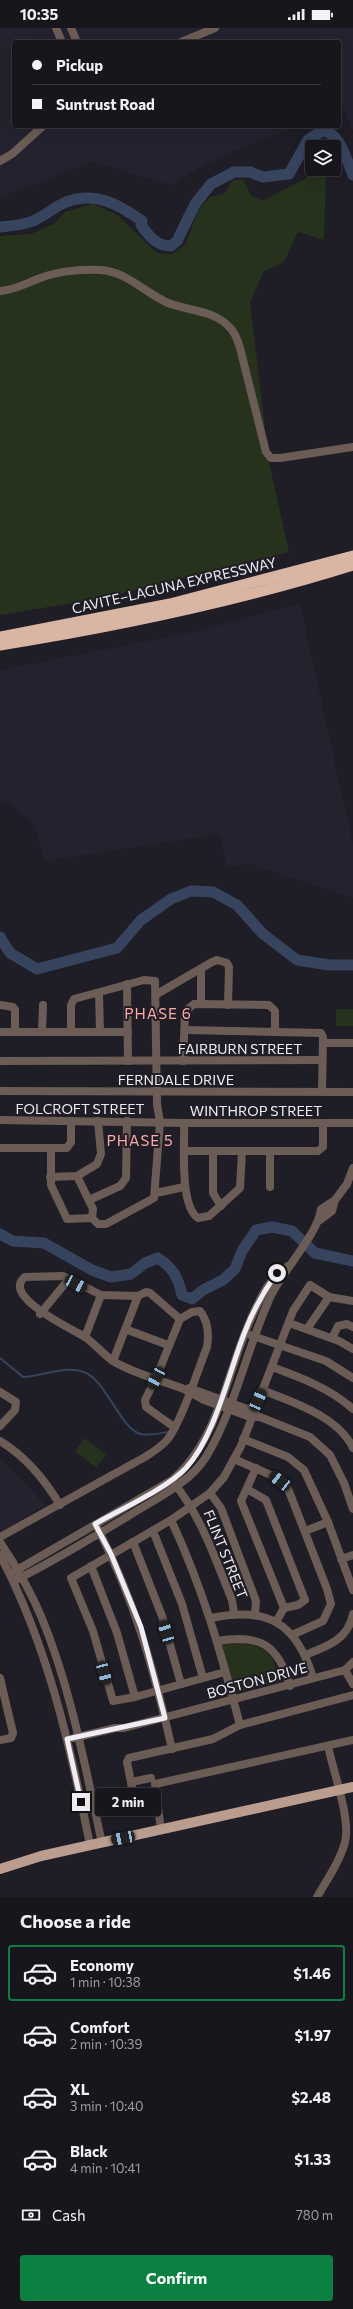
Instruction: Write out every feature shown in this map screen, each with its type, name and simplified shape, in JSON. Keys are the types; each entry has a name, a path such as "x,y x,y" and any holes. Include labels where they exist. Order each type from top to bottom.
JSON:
{"highway":[{"name":"CAVITE–LAGUNA EXPRESSWAY","path":"0,637 170,604 353,556"},
{"name":"CAVITE–LAGUNA EXPRESSWAY","path":"0,645 171,613 295,582 353,565"}],"main road":[{"path":"0,1869 16,1862 102,1842 353,1787"}],"street":[{"path":"56,28 61,40"},
{"path":"71,28 76,40"},
{"path":"185,40 215,28"},
{"path":"0,161 12,154 41,128"},
{"path":"0,291 23,286 44,277 72,272 101,270 126,277 169,303 212,315 230,327 235,333 266,452 271,458 353,448"},
{"path":"157,994 217,960 227,963 228,1005"},
{"path":"198,1004 201,969"},
{"path":"51,1149 51,1185 67,1219 92,1218 98,1224 106,1224 151,1202 156,1193 158,1123 155,1092 157,1060 157,994 155,981 151,980 127,984 74,999 72,1002 71,1032"},
{"path":"127,984 128,1061"},
{"path":"99,993 100,1032"},
{"path":"184,1061 187,1010 198,1004 269,1006 275,1011 275,1032"},
{"path":"0,1005 13,1007 15,1010 15,1032"},
{"path":"42,1032 43,1005"},
{"path":"185,1030 321,1033 323,1043 322,1091"},
{"path":"0,1032 128,1032"},
{"path":"323,1043 353,1043"},
{"name":"FAIRBURN STREET","path":"0,1061 322,1060"},
{"name":"FERNDALE DRIVE","path":"0,1090 155,1092 352,1091"},
{"name":"FOLCROFT STREET","path":"0,1120 126,1121 158,1123"},
{"path":"0,1148 63,1150 70,1146 71,1121"},
{"path":"50,1177 76,1176 97,1164 100,1160 98,1121"},
{"path":"89,1200 120,1186 126,1178 126,1121"},
{"name":"WINTHROP STREET","path":"158,1123 353,1123"},
{"path":"184,1123 184,1188 195,1216 201,1219 209,1216 240,1188 242,1151"},
{"path":"185,1151 318,1151 323,1147 323,1123"},
{"path":"213,1151 213,1193 220,1206"},
{"path":"270,1151 270,1187"},
{"path":"12,1578 22,1577 100,1533 174,1483 205,1458 229,1405 269,1298 288,1265 319,1222 329,1216 335,1200 347,1184 353,1168"},
{"path":"76,1176 93,1210 92,1218"},
{"path":"156,1193 184,1188"},
{"path":"319,1222 321,1210 335,1200"},
{"path":"12,1578 18,1569 95,1524 174,1483 198,1451 220,1402 244,1333 262,1294 277,1273 288,1265"},
{"path":"180,1319 155,1296 146,1292 138,1296 101,1295 55,1275 25,1277 19,1279 16,1285 18,1297 40,1314 85,1337 113,1360 310,1437 330,1456 350,1489 353,1509"},
{"path":"40,1314 68,1280"},
{"path":"226,1672 116,1701 111,1698 93,1631 71,1581 73,1576 171,1520 192,1506 210,1493 224,1477 243,1439 251,1414 272,1367 293,1311 310,1284 329,1297 339,1300 353,1301"},
{"path":"85,1337 101,1295"},
{"path":"113,1360 138,1296"},
{"path":"308,1329 329,1297"},
{"path":"102,1842 58,1661 41,1616 1,1538 145,1457 168,1439 174,1427 207,1347 208,1332 204,1316 200,1311 192,1312 180,1319 168,1345 156,1378 145,1400 146,1407 174,1427"},
{"path":"289,1323 332,1338 353,1349"},
{"path":"332,1338 338,1326 348,1324 353,1326"},
{"path":"125,1329 168,1345"},
{"path":"244,1333 281,1344 326,1361 353,1378"},
{"path":"272,1367 318,1384 339,1397 353,1409"},
{"path":"262,1390 314,1410 333,1425 353,1448"},
{"path":"0,1392 16,1402 15,1410 0,1426"},
{"path":"243,1439 288,1457 304,1470 328,1522 353,1590"},
{"path":"0,1441 29,1464 48,1486 60,1505"},
{"path":"234,1459 273,1476 287,1486 327,1589 331,1604 323,1621 292,1635"},
{"path":"256,1468 241,1501 284,1608"},
{"name":"FLINT STREET","path":"174,1483 192,1506 204,1531 232,1600 234,1613"},
{"path":"247,1489 266,1500 305,1600 298,1605 284,1608 276,1622"},
{"path":"210,1493 221,1508 256,1601 255,1614"},
{"path":"171,1520 193,1567 211,1618 240,1726"},
{"path":"305,1531 328,1522"},
{"path":"95,1524 111,1554 141,1627 172,1749"},
{"path":"152,1531 182,1604 203,1678"},
{"path":"133,1542 162,1616 181,1684"},
{"path":"0,1555 12,1578 48,1665 68,1742 90,1845"},
{"path":"341,1559 353,1555"},
{"path":"91,1566 118,1633 135,1697"},
{"path":"211,1618 234,1613 255,1614 276,1622 297,1641 305,1655 312,1678"},
{"path":"305,1655 337,1642 352,1620 353,1614"},
{"path":"218,1641 236,1638 254,1639 259,1642 274,1652 284,1665 290,1686"},
{"path":"353,1662 345,1670 353,1684"},
{"name":"BOSTON DRIVE","path":"68,1742 116,1732 124,1728 290,1686 312,1678 345,1670"},
{"path":"0,1678 13,1733 11,1738 0,1740"},
{"path":"150,1801 136,1804 127,1759 213,1739 240,1726 353,1695"},
{"path":"162,1830 155,1784 353,1740"},
{"path":"320,1896 345,1842 346,1827 328,1746"},
{"path":"131,1782 151,1778"}],"shaded area":[{"path":"0,28 353,28 353,131 344,109 341,110 341,40 12,40 12,128 294,128 219,157 170,185 93,162 0,197"},
{"path":"300,604 353,845 353,898 249,864 226,867 220,834 44,861 36,827 12,804 0,800 0,670 184,634"},
{"path":"0,1458 45,1505 0,1532"}],"green space":[{"path":"308,176 326,177 324,240 298,232 284,262 264,271 250,302 269,462 289,552 103,598 0,615 0,236 31,234 54,224 65,212 92,204 116,214 157,253 172,254 185,245 199,209 210,197 224,194 232,181 243,179 251,195 262,201 305,179"},
{"path":"336,1009 353,1009 353,1026 336,1026"},
{"path":"85,1438 106,1455 96,1468 75,1451"},
{"path":"239,1642 258,1647 268,1653 281,1681 235,1693 222,1644"}],"waterway":[{"path":"0,227 33,221 66,202 87,198 97,199 106,201 124,209 142,221 141,225 153,240 166,246 171,246 177,241 195,204 211,184 234,172 250,172 263,177 289,174 308,140 322,131 328,132 338,141 353,175"},
{"path":"0,937 10,953 37,969 117,948 141,920 171,899 191,891 213,892 237,905 262,933 297,960 329,965 353,965"},
{"path":"0,1234 13,1241 44,1243 92,1270 111,1277 131,1274 145,1263 158,1258 171,1269 179,1283 182,1295 192,1299 203,1290 223,1280 235,1269 242,1251 256,1230 272,1227 292,1231 315,1253 353,1261"},
{"path":"0,1358 23,1377 61,1370 76,1370 84,1372 99,1384 120,1415 134,1431 147,1435 169,1432"}],"district":[{"name":"PHASE 6","path":"158,1013"},
{"name":"PHASE 5","path":"140,1140"}],"route":[{"path":"81,1802 67,1739 165,1718 141,1627 111,1554 95,1524 172,1480 186,1468 198,1451 221,1399 244,1333 262,1294 277,1273"}]}
